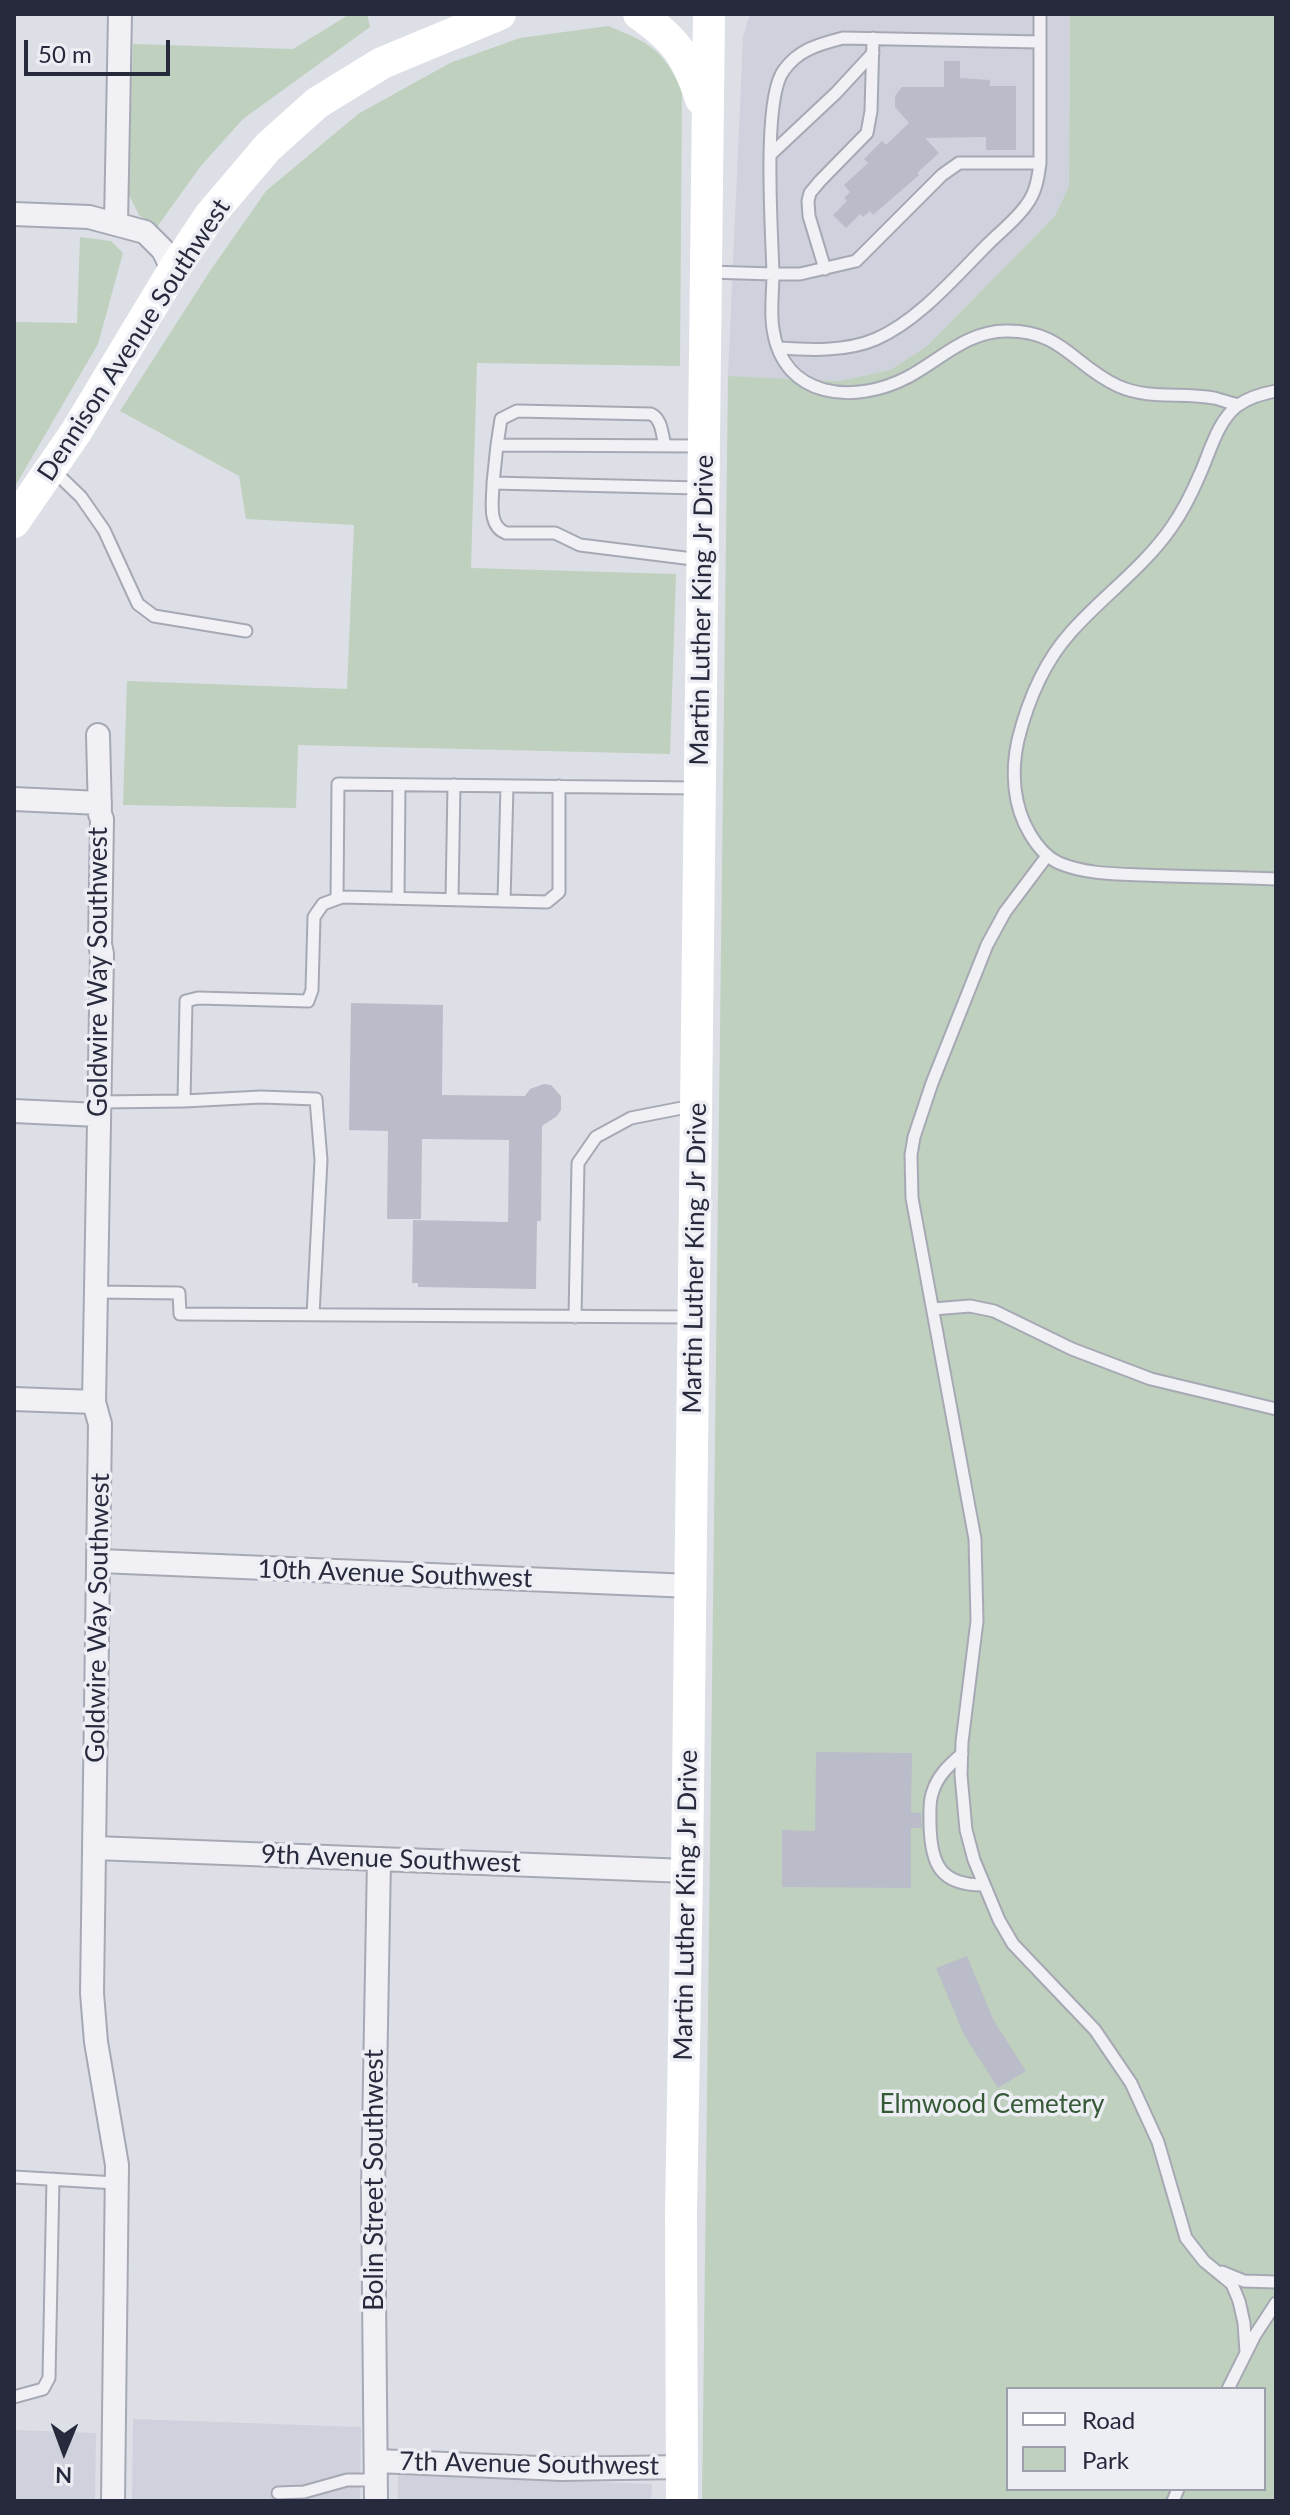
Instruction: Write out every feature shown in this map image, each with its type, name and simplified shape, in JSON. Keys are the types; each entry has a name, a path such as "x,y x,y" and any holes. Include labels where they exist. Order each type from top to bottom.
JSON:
{"main road":[{"name":"Dennison Avenue Southwest","path":"14,522 76,432 211,214 268,147 317,103 382,63 500,14"},
{"path":"639,14 660,29 682,52 708,120"},
{"name":"Martin Luther King Jr Drive","path":"682,2501 681,2213 709,14"}],"street":[{"path":"116,224 120,14"},
{"path":"14,214 89,217 145,232 163,250 173,271"},
{"name":"Goldwire Way Southwest","path":"98,735 102,819 102,954 94,1402 100,1424 100,1561 92,1993 96,2042 117,2165 113,2501"},
{"path":"14,799 100,803"},
{"path":"14,1111 98,1109"},
{"path":"14,1399 94,1402"},
{"name":"10th Avenue Southwest","path":"100,1561 691,1586"},
{"name":"9th Avenue Southwest","path":"95,1848 687,1871"},
{"name":"Bolin Street Southwest","path":"376,2481 373,2190 379,1859"},
{"name":"7th Avenue Southwest","path":"376,2481 562,2469 682,2467"}],"lane":[{"path":"778,348 813,350 873,341 918,310 1023,210 1038,182 1040,163 1040,14"},
{"path":"1040,42 843,38 813,46 797,56 783,71 776,85 773,103 771,154 772,328 778,348 796,376 817,388 843,394 906,378 970,338 988,332 1025,332 1059,343 1102,378 1119,387 1155,396 1213,398 1238,405"},
{"path":"825,269 809,216 808,201 810,193 820,181 867,133 871,111 873,38"},
{"path":"771,154 873,53"},
{"path":"706,272 800,274 856,261 942,175 959,163 1040,163"},
{"path":"1276,391 1255,395 1226,417 1171,528 1139,566 1070,633 1047,665 1027,706 1015,752 1015,793 1020,812 1028,831 1047,856 1074,868 1095,872 1276,879"},
{"path":"665,446 660,423 651,414 517,411 501,419 493,483 494,523 498,530 506,533 555,533 597,549 703,560"},
{"path":"497,445 704,446"},
{"path":"51,469 81,497 104,530 138,604 154,616 246,631"},
{"path":"493,483 704,488"},
{"path":"337,899 338,784 700,788"},
{"path":"398,898 399,785"},
{"path":"452,899 454,785"},
{"path":"504,901 507,786"},
{"path":"184,1101 186,1001 198,998 308,1001 312,990 314,917 323,904 337,899 398,898 547,902 559,892 559,786"},
{"path":"1047,856 1005,912 987,945 932,1083 911,1155 912,1198 975,1539 977,1621 961,1775 966,1830 983,1885 1013,1944 1095,2030 1131,2083 1158,2142 1186,2238 1204,2261 1218,2270 1244,2281 1276,2282"},
{"path":"98,1109 261,1097 316,1099 321,1160 313,1315"},
{"path":"575,1317 578,1163 596,1137 631,1118 696,1105"},
{"path":"96,1292 179,1293 180,1314 694,1317"},
{"path":"933,1309 970,1306 994,1311 1072,1349 1151,1379 1276,1409"},
{"path":"962,1754 945,1768 931,1795 933,1855 938,1867 949,1877 964,1885 983,1885"},
{"path":"14,2177 116,2183"},
{"path":"14,2397 43,2389 49,2378 53,2179"},
{"path":"1218,2270 1232,2284 1239,2301 1246,2352"},
{"path":"1229,2387 1276,2303"},
{"path":"278,2493 304,2492 347,2480 376,2481"}],"shaded area":[{"path":"752,14 1070,14 1069,186 1055,216 927,346 890,370 840,381 728,376 743,37"},
{"path":"133,2419 361,2427 360,2501 132,2501"},
{"path":"14,2430 96,2433 95,2501 14,2501"},
{"path":"398,2475 652,2484 651,2501 398,2501"}],"green space":[{"path":"350,14 367,14 370,27 243,119 200,167 157,227 139,215 128,193 133,44 293,49"},
{"name":"Elmwood Cemetery","path":"1070,14 1276,14 1276,2501 702,2501 728,376 840,381 890,370 927,346 1055,216 1069,186"},
{"path":"608,26 653,48 682,89 680,366 477,363 471,568 676,574 670,754 298,745 296,808 123,805 127,681 347,689 354,525 246,519 239,476 120,411 210,271 266,191 358,114 450,63 520,38"},
{"path":"80,237 111,241 123,253 98,344 14,488 14,322 77,323"}],"building":[{"path":"944,61 960,61 960,78 990,80 990,86 1016,86 1016,150 986,150 986,137 925,138 939,153 873,215 870,211 863,217 860,214 846,228 833,215 847,201 844,198 850,192 844,185 868,163 864,159 882,141 886,145 909,123 895,107 895,96 902,87 944,87"},
{"path":"351,1003 443,1005 442,1095 525,1096 530,1089 544,1084 551,1085 561,1096 561,1110 542,1126 541,1221 537,1221 536,1289 418,1287 418,1283 412,1283 413,1220 508,1222 509,1140 422,1139 421,1219 387,1219 388,1131 349,1130"},
{"path":"816,1752 912,1753 911,1812 921,1813 922,1828 911,1828 911,1888 782,1887 782,1830 815,1831"},
{"path":"967,1956 994,2021 1026,2071 998,2088 964,2035 936,1968"}]}
